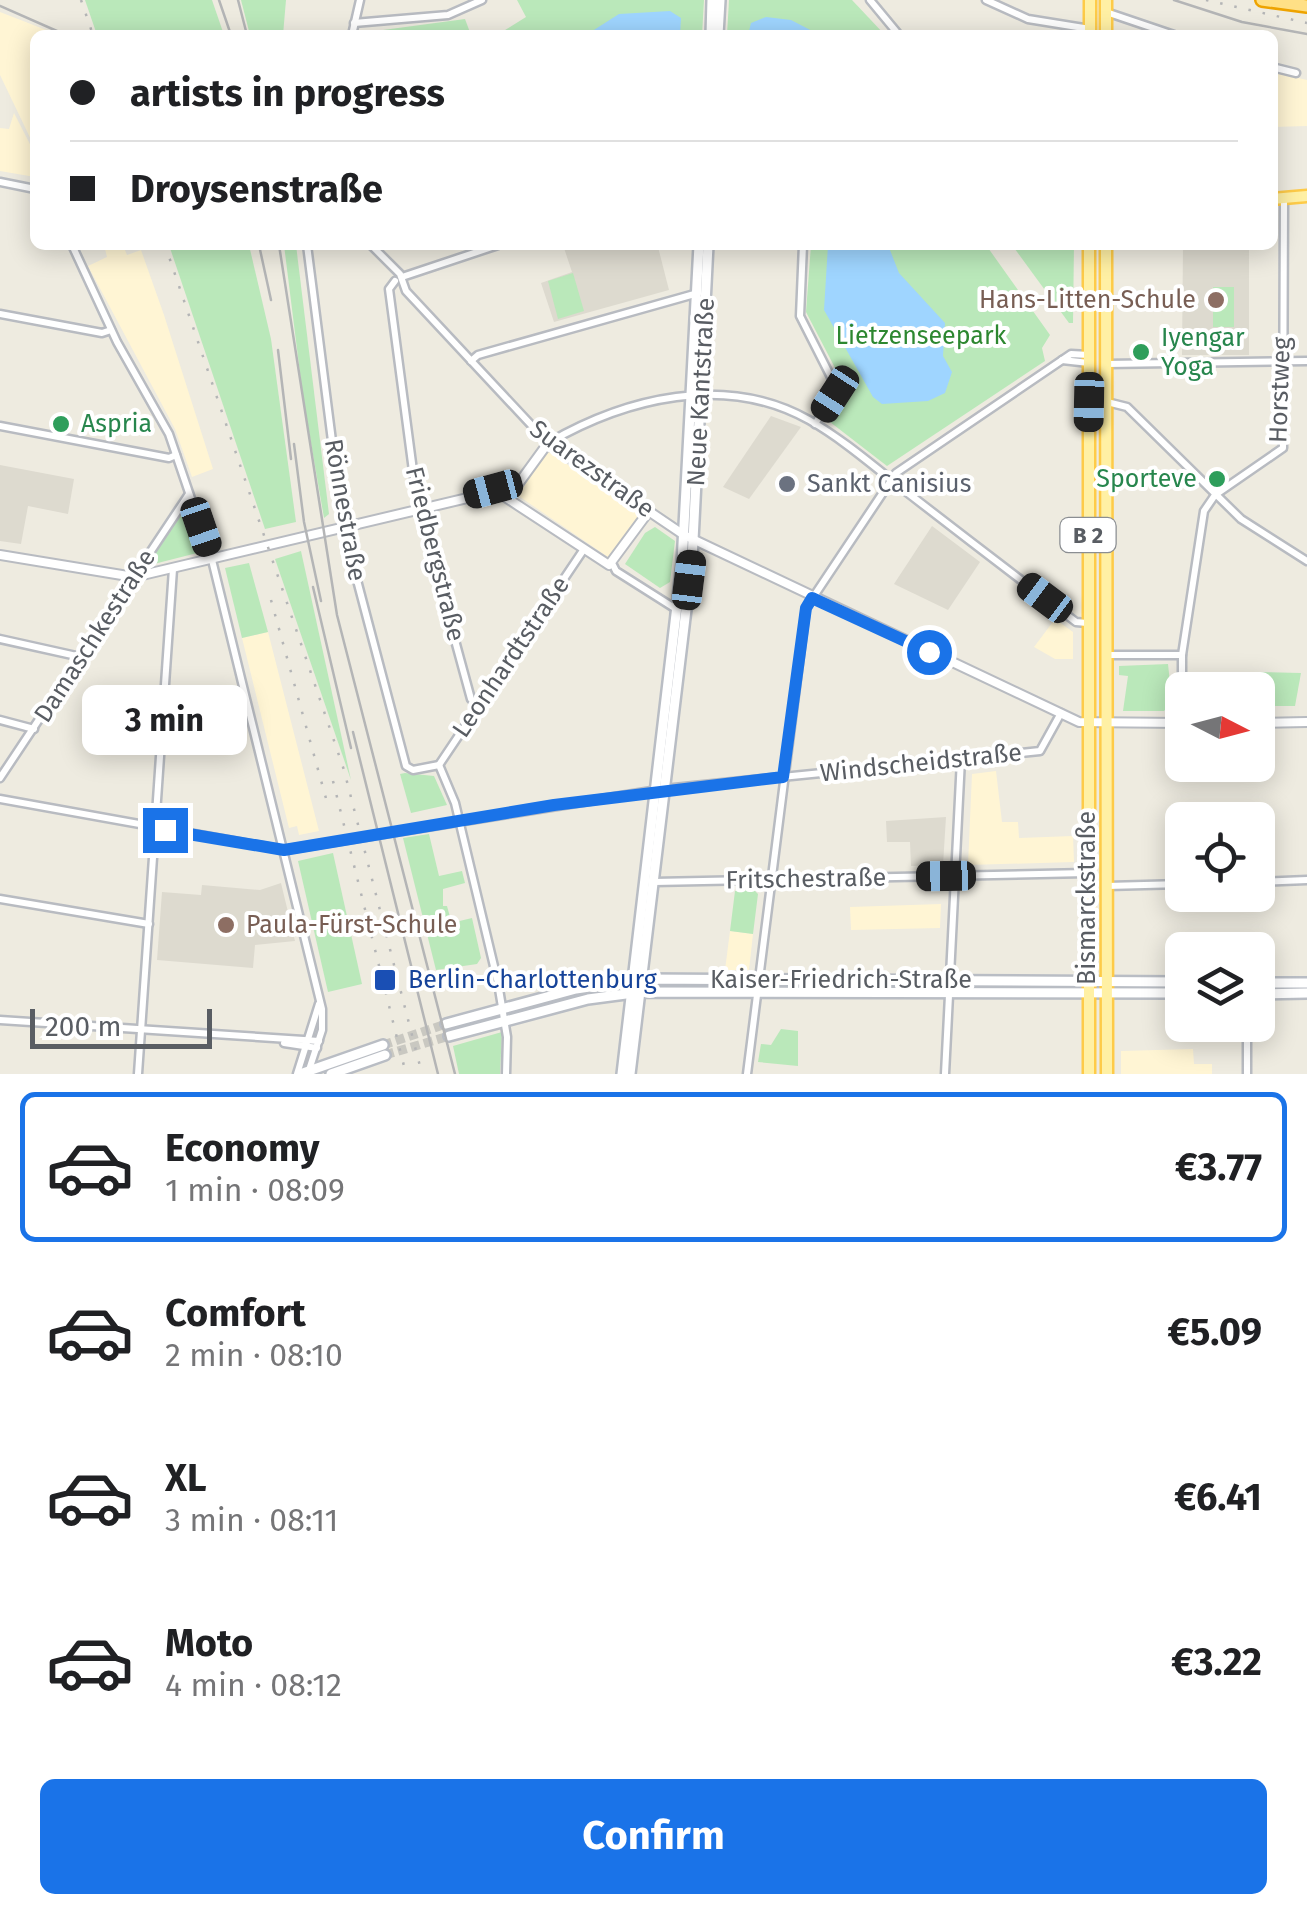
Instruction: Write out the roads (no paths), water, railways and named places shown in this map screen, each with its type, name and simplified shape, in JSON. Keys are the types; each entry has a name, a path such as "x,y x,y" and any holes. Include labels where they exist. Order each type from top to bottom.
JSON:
{"highway":[{"path":"1262,0 1307,4"},
{"path":"1298,0 1307,4"}],"main road":[{"path":"710,30 712,0"},
{"path":"718,30 720,0"},
{"path":"1090,0 1090,30"},
{"path":"1280,203 1307,196"},
{"name":"Neue Kantstraße","path":"689,537 701,292 699,250"},
{"name":"Neue Kantstraße","path":"701,292 707,250"},
{"name":"B 2","path":"1087,722 1090,250"},
{"name":"B 2","path":"1105,723 1106,250"},
{"path":"659,790 676,609 689,537"},
{"path":"622,1074 638,980 689,537"},
{"name":"Bismarckstraße","path":"1087,722 1089,1074"},
{"name":"Bismarckstraße","path":"1105,723 1107,1074"},
{"name":"Kaiser-Friedrich-Straße","path":"758,985 636,992 448,1030 502,1008 638,980 758,985 1088,987 1165,983"},
{"path":"1275,983 1307,983"},
{"name":"Kaiser-Friedrich-Straße","path":"1107,987 1165,992"},
{"path":"630,1074 636,992"},
{"path":"1275,994 1307,993"},
{"path":"304,1073 384,1050 345,1072 331,1074"}],"street":[{"path":"353,30 360,0"},
{"path":"354,23 448,15 482,0"},
{"path":"870,0 895,30"},
{"path":"986,0 1028,19 1080,30"},
{"path":"1106,5 1163,30"},
{"path":"1278,68 1296,73"},
{"path":"0,182 30,188"},
{"name":"Horstweg","path":"1215,496 1282,451 1280,203"},
{"path":"74,250 176,455 212,560 320,1001 318,1045 304,1073"},
{"name":"Rönnestraße","path":"308,250 344,527 409,770 438,765"},
{"name":"Suarezstraße","path":"375,250 406,291 548,442 689,537 1060,713 1087,722 1165,723"},
{"path":"398,279 483,250"},
{"path":"803,250 800,316 836,389 816,424"},
{"name":"Friedbergstraße","path":"398,279 389,289 419,508 471,699 478,705"},
{"path":"470,361 478,354 701,292"},
{"path":"0,314 102,333 111,330"},
{"path":"747,1074 806,608 890,480 1062,360 1089,359"},
{"path":"1106,364 1307,362"},
{"path":"508,498 548,442 604,412 696,395 766,404 816,424 1076,622 1087,623"},
{"path":"1106,402 1127,407 1245,523 1307,561"},
{"path":"0,426 169,458 176,455"},
{"path":"0,554 134,578 514,487"},
{"path":"493,489 676,609"},
{"name":"Damaschkestraße","path":"0,778 190,493"},
{"path":"1182,672 1204,511 1215,496"},
{"path":"611,565 649,511"},
{"name":"Leonhardtstraße","path":"438,765 584,548"},
{"path":"138,1074 173,569"},
{"path":"0,639 82,658"},
{"path":"1106,655 1182,655"},
{"name":"Windscheidstraße","path":"0,799 284,850 659,790 1040,751 1060,713"},
{"path":"0,720 34,729"},
{"path":"1275,722 1305,723"},
{"path":"944,1074 961,758"},
{"path":"438,765 458,820 505,1020 506,1074"},
{"name":"Fritschestraße","path":"649,882 1088,873"},
{"path":"1275,881 1307,880"},
{"path":"1107,886 1165,884"},
{"path":"0,900 149,924"},
{"path":"304,1073 305,1043 320,1001"},
{"path":"0,1020 318,1045"},
{"path":"1247,1042 1247,1074"}],"water":[{"path":"670,11 681,18 680,30 594,30 619,14"},
{"path":"766,17 791,20 810,30 749,30 751,23"},
{"path":"828,250 890,250 899,273 945,323 943,356 952,372 945,393 928,401 882,404 873,397 824,310"}],"tunnel":[{"path":"383,1045 446,1024"},
{"path":"385,1055 449,1036"}],"tram line":[{"path":"219,0 229,30"},
{"path":"238,0 246,30"},
{"path":"1174,0 1242,22 1307,34"},
{"path":"0,6 55,30"},
{"path":"260,250 271,300"},
{"path":"280,250 337,615 455,1074"},
{"path":"278,350 291,459"},
{"path":"294,444 304,522 321,601"},
{"path":"313,587 351,748"},
{"path":"353,732 438,1074"}],"railway":[{"path":"81,0 91,30"},
{"path":"1206,0 1307,23"},
{"path":"167,250 344,770 422,1074"},
{"path":"271,600 327,802"},
{"path":"333,781 406,1074"}],"place":[{"name":"Hans-Litten-Schule","path":"1216,300"},
{"name":"Iyengar Yoga","path":"1141,352"},
{"name":"Aspria","path":"61,424"},
{"name":"Sporteve","path":"1217,479"},
{"name":"Sankt Canisius","path":"787,484"},
{"name":"Paula-Fürst-Schule","path":"226,925"},
{"name":"Berlin-Charlottenburg","path":"385,980"}],"park label":[{"name":"Lietzenseepark","path":"921,336"}]}
